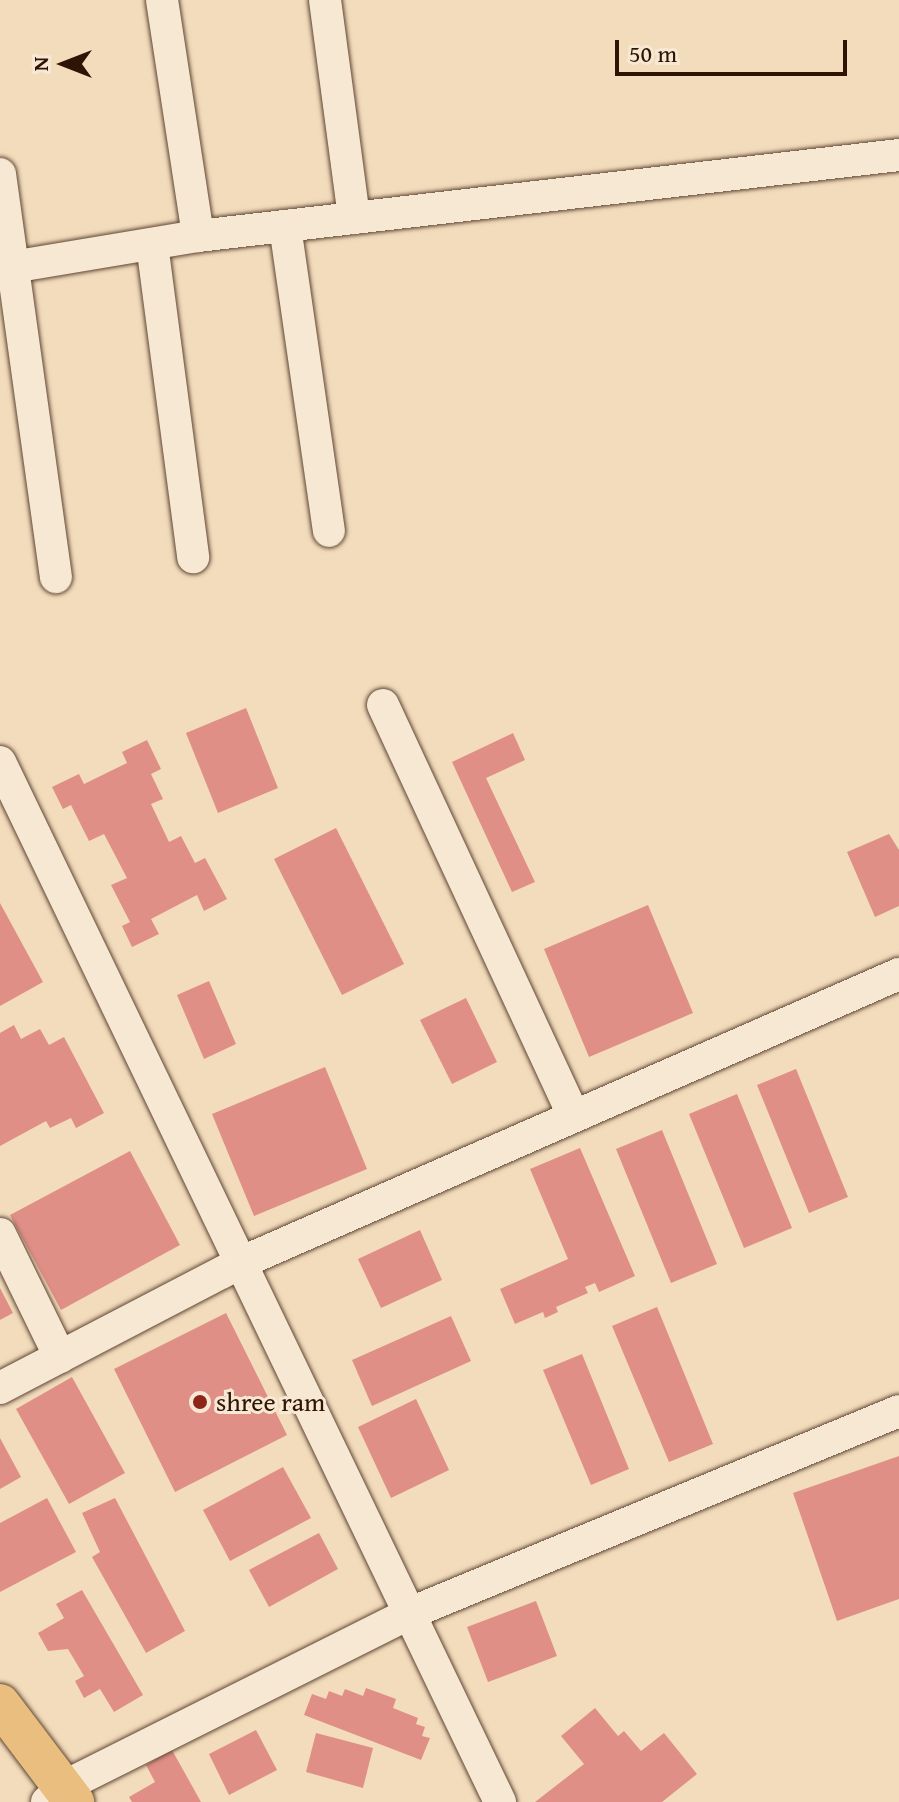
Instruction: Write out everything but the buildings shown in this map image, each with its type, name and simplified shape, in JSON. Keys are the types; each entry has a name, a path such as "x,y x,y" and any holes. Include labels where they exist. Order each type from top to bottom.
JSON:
{"main road":[{"path":"0,1704 62,1797"}],"street":[{"path":"162,0 198,236"},
{"path":"325,0 354,218"},
{"path":"7,268 198,236 899,155"},
{"path":"0,174 7,268 56,577"},
{"path":"285,226 329,531"},
{"path":"152,244 193,557"},
{"path":"383,705 574,1116"},
{"path":"0,762 500,1802"},
{"path":"0,1388 240,1263 899,974"},
{"path":"0,1234 60,1357"},
{"path":"62,1797 408,1614 899,1411"}],"place":[{"name":"shree ram","path":"200,1402"}]}
